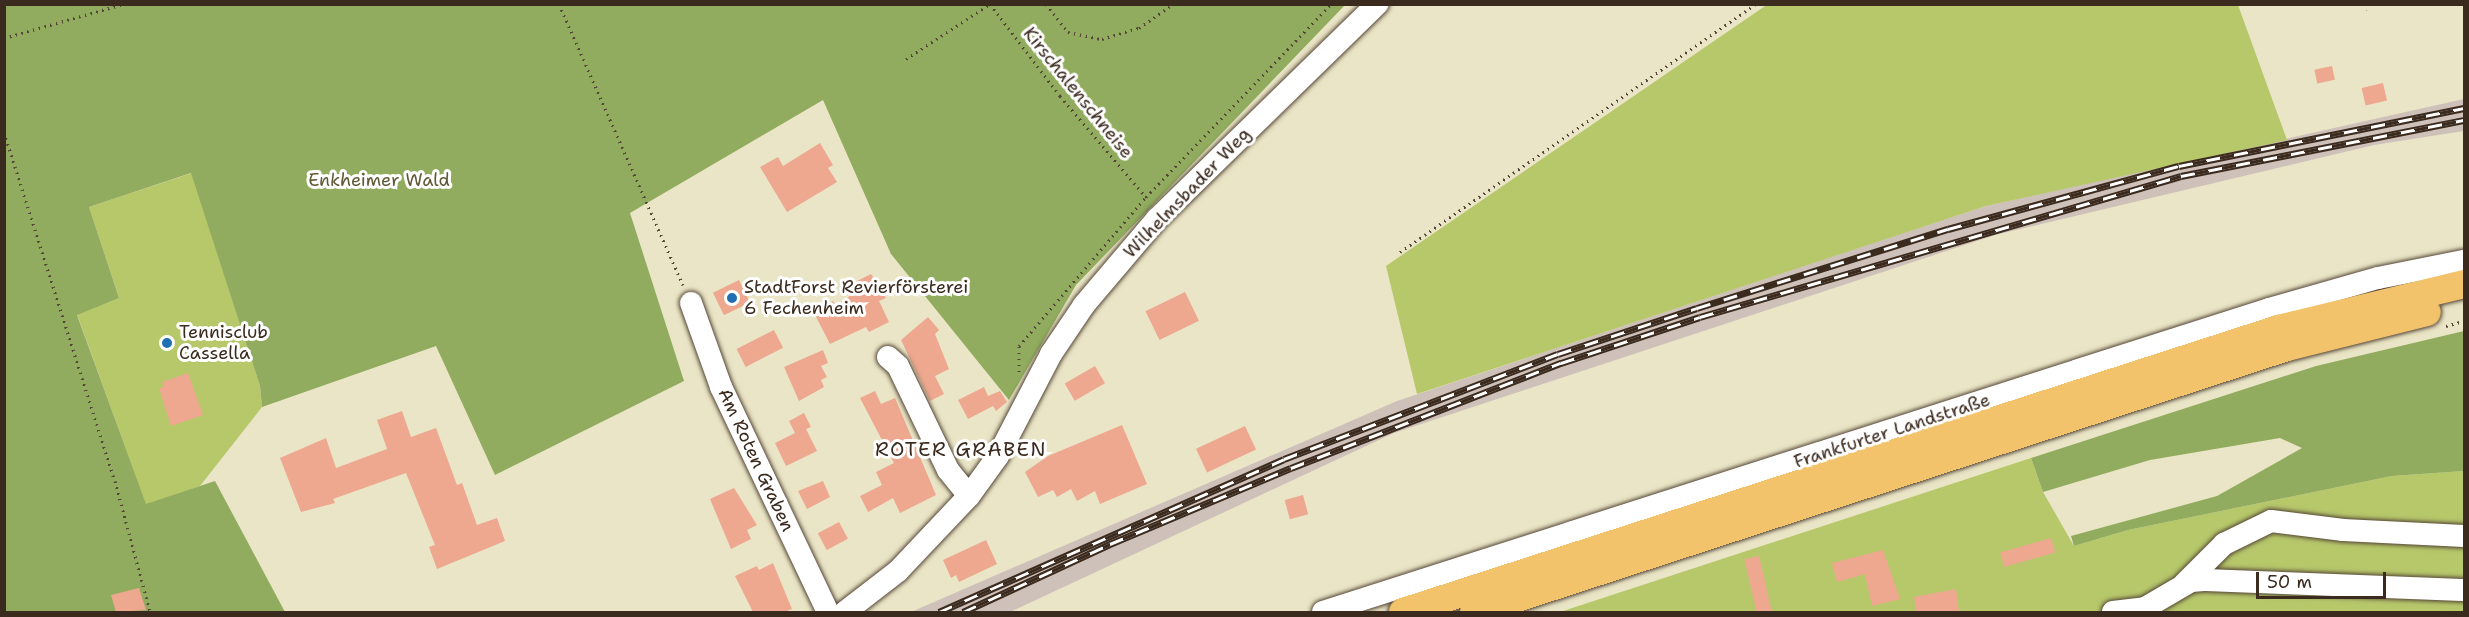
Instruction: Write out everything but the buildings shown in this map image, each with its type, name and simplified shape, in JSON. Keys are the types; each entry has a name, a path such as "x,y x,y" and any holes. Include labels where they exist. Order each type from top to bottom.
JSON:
{"main road":[{"path":"1403,612 2278,329 2389,299 2464,284"},
{"path":"1474,612 2287,347 2464,304"}],"street":[{"name":"Wilhelmsbader Weg","path":"845,612 898,571 969,496 998,456 1051,354 1086,302 1157,219 1377,4"},
{"name":"Frankfurter Landstraße","path":"1323,612 2269,309 2378,278 2464,261"},
{"name":"Am Roten Graben","path":"691,303 721,387 828,612"},
{"path":"888,357 898,366 948,470 969,496"},
{"path":"2113,612 2145,608 2184,584 2224,544 2271,521 2343,530 2464,536"},
{"path":"2184,584 2204,579 2464,590"}],"path":[{"path":"4,38 123,4"},
{"path":"559,4 691,303"},
{"path":"906,59 990,4"},
{"name":"Kirschalenschneise","path":"990,4 1060,96 1146,197 1331,4"},
{"path":"1046,4 1068,32 1085,39 1102,39 1139,28 1173,4"},
{"path":"1400,252 1756,4"},
{"path":"2365,4 2367,10"},
{"path":"4,132 115,481 150,612"}],"shaded area":[{"path":"2464,99 2464,131 2374,145 1995,235 1394,433 1010,612 911,612 1397,401 1894,236 1986,206"}],"green space":[{"path":"1768,4 2238,5 2287,140 1986,206 1417,394 1386,266"},
{"name":"Enkheimer Wald","path":"4,5 1345,5 1076,285 1009,400 891,254 823,100 630,213 684,381 495,475 436,346 262,407 260,386 191,173 89,207 119,298 77,315 146,504 215,481 285,612 5,612"},
{"name":"Tennisclub Cassella","path":"192,173 260,386 262,407 200,486 146,505 77,314 119,298 89,207"},
{"path":"2464,331 2464,471 2392,476 2128,530 2074,546 2071,536 2217,496 2302,448 2280,438 2150,460 2043,492 2031,458 2316,366"},
{"path":"2031,458 2043,492 2074,546 2128,530 2392,476 2464,471 2464,612 1560,612"}],"railway":[{"path":"939,612 1284,459 1558,354 1697,308 1948,229 2179,166 2464,108"},
{"path":"963,612 1110,544 1291,468 1561,363 1700,317 2181,176 2464,120"}],"place":[{"name":"StadtForst Revierförsterei 6 Fechenheim","path":"732,298"},
{"name":"Tennisclub Cassella","path":"167,343"}],"district":[{"name":"ROTER GRABEN","path":"961,449"}]}
